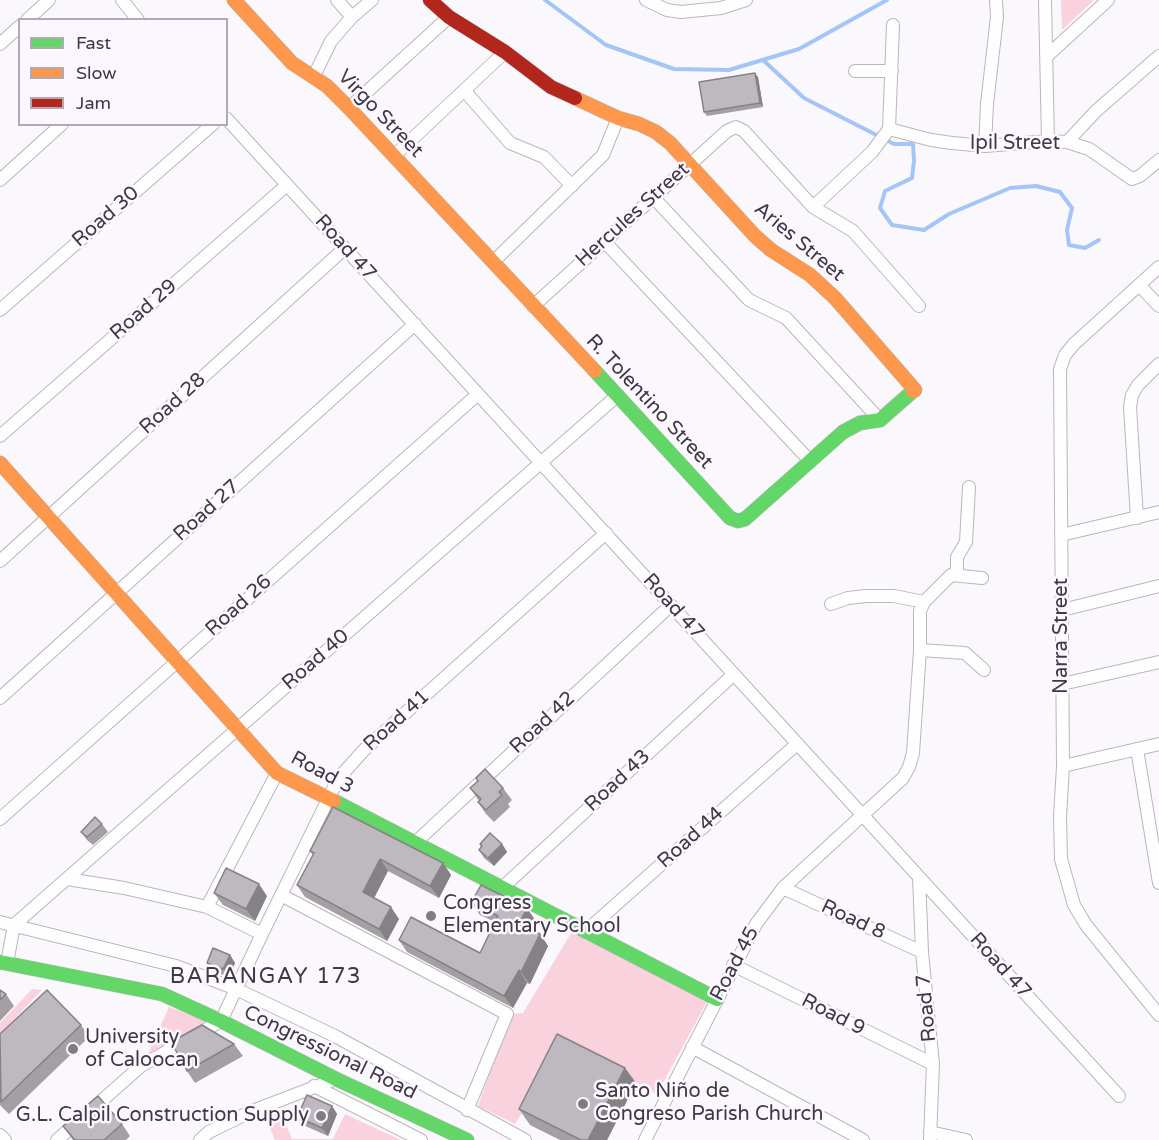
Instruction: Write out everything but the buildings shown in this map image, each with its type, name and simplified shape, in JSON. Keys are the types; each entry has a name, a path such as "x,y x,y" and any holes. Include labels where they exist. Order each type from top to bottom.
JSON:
{"street":[{"path":"29,18 49,0"},
{"path":"122,0 136,18"},
{"name":"Virgo Street","path":"234,0 292,63 314,76 350,108 534,306"},
{"path":"337,0 352,16"},
{"path":"314,76 331,40 352,16 372,0"},
{"name":"Aries Street","path":"430,0 449,17 505,52 551,87 618,118 639,124 656,132 670,143 754,236 810,275 829,292 915,390 880,420"},
{"path":"646,0 667,5 681,12 746,0"},
{"path":"985,146 987,104 997,17 996,0"},
{"path":"1045,0 1048,141"},
{"path":"1047,56 1108,0"},
{"path":"350,108 449,17"},
{"path":"893,25 890,129 872,152 813,207 853,231 919,306"},
{"path":"0,44 18,28"},
{"path":"394,156 505,52"},
{"path":"1067,142 1096,111 1159,56"},
{"path":"855,70 892,71"},
{"path":"464,90 510,143 544,157 572,186"},
{"path":"494,261 603,155 618,118"},
{"name":"Road 47","path":"228,120 1119,1096"},
{"path":"0,180 60,126"},
{"name":"Road 30","path":"0,310 211,126"},
{"name":"Hercules Street","path":"534,306 727,131 736,127 744,131 813,207"},
{"name":"Ipil Street","path":"890,129 931,140 985,146 1048,141 1067,142 1089,149 1132,179 1140,177 1159,160"},
{"name":"Road 29","path":"0,436 287,184"},
{"path":"653,197 749,300 786,318 880,420"},
{"path":"604,241 810,461 843,432 860,423 880,420"},
{"name":"Road 28","path":"0,561 345,248"},
{"name":"Narra Street","path":"1159,267 1074,344 1061,363 1063,766 1060,817 1061,859 1074,905 1086,925 1159,1015"},
{"path":"1139,285 1159,306"},
{"name":"R. Tolentino Street","path":"534,306 730,518 738,521 745,519 810,461"},
{"name":"Road 27","path":"0,698 415,324"},
{"path":"1137,518 1130,407 1132,395 1138,385 1159,364"},
{"name":"Road 26","path":"0,819 478,394"},
{"name":"Road 40","path":"14,925 618,395"},
{"name":"Road 3","path":"0,463 277,773 416,842 717,999"},
{"path":"957,574 957,557 966,542 969,487"},
{"path":"1061,535 1159,512"},
{"name":"Road 41","path":"221,1021 338,779 364,750 606,534"},
{"path":"831,604 848,598 866,596 894,596 924,602 951,575 982,578"},
{"path":"1062,610 1159,586"},
{"name":"Road 45","path":"646,1139 756,924 783,888 903,778 909,767 913,753 920,650 920,610 924,602"},
{"name":"Road 42","path":"416,842 670,604"},
{"path":"920,650 965,653 984,670"},
{"path":"1062,684 1159,662"},
{"name":"Road 43","path":"502,888 734,674"},
{"name":"Road 44","path":"585,932 797,744"},
{"path":"1063,766 1159,744"},
{"path":"1137,749 1159,883"},
{"path":"207,908 277,773"},
{"name":"Road 7","path":"919,877 922,952 933,1064 930,1136"},
{"path":"67,879 124,888 207,908 262,934"},
{"name":"Road 8","path":"783,888 922,952"},
{"path":"281,895 507,1014 468,1110"},
{"path":"0,922 176,966 236,989 335,1036 525,1140"},
{"path":"3,962 14,925"},
{"name":"Congressional Road","path":"3,962 162,994 467,1140"},
{"name":"Road 9","path":"734,965 933,1064"},
{"path":"57,1140 141,1066 221,1021"},
{"path":"692,1047 863,1140"},
{"path":"200,1140 209,1132 252,1111 336,1079"},
{"path":"314,1086 421,1140"},
{"path":"0,1135 5,1140"},
{"path":"930,1136 966,1140"}],"shaded area":[{"path":"1061,0 1094,0 1062,30"},
{"path":"573,930 708,1000 657,1094 564,1045 515,1124 478,1106 511,1014 523,1013"},
{"path":"32,989 42,990 0,1034 0,1023"},
{"path":"169,1007 213,1023 145,1061"},
{"path":"280,1110 292,1139 333,1139 345,1114 401,1140 275,1140 265,1116"}],"waterway":[{"path":"545,0 606,45 674,69 729,70 799,49 887,0"},
{"path":"763,60 804,98 894,144 913,144 912,178 885,191 880,208 892,225 924,230 949,214 1010,188 1036,186 1060,192 1072,208 1067,230 1069,245 1085,248 1099,240"}],"traffic: fast":[{"path":"595,371 730,518 738,521 745,519 843,432 860,423 880,420 913,391"},
{"path":"334,801 717,999"},
{"path":"0,962 162,994 467,1140"}],"traffic: slow":[{"path":"234,0 292,63 327,86 349,108 595,371"},
{"path":"575,98 656,132 670,143 755,236 771,250 810,275 835,298 915,390 913,391"},
{"path":"0,463 277,773 334,801"}],"traffic: jam":[{"path":"430,0 449,17 505,52 551,87 575,98"}],"place":[{"name":"Congress Elementary School","path":"431,916"},
{"name":"University of Caloocan","path":"73,1049"},
{"name":"Santo Niño de Congreso Parish Church","path":"583,1104"},
{"name":"G.L. Calpil Construction Supply","path":"321,1116"}],"district":[{"name":"BARANGAY 173","path":"266,977"}]}
